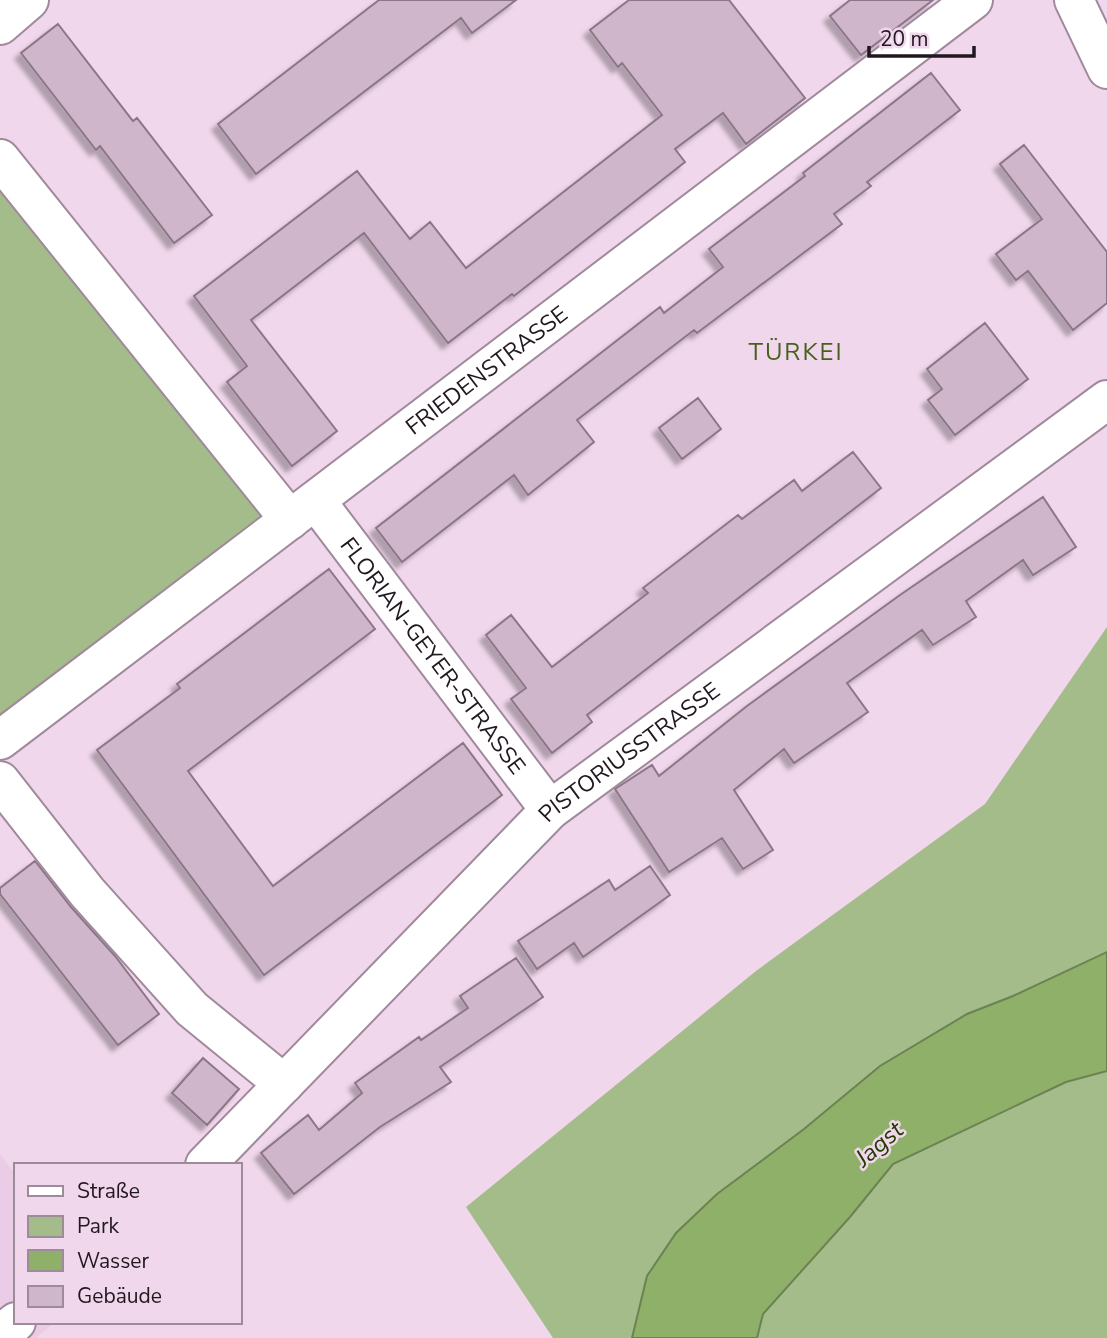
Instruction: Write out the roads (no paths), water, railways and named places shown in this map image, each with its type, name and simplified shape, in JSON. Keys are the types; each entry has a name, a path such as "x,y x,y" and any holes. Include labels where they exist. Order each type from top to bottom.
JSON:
{"street":[{"path":"0,25 29,0"},
{"name":"FRIEDENSTRASSE","path":"0,740 973,0"},
{"path":"1074,0 1107,69"},
{"name":"FLORIAN-GEYER-STRASSE","path":"0,159 303,511 550,810"},
{"name":"PISTORIUSSTRASSE","path":"207,1163 550,810 1107,400"},
{"path":"0,781 88,892 192,1009 284,1084"},
{"path":"0,1335 14,1324"}],"water":[{"name":"Jagst","path":"1107,952 1107,1071 1066,1082 893,1164 850,1217 763,1314 757,1338 632,1338 647,1276 676,1233 717,1194 804,1129 880,1066 967,1014 1013,996"}],"district":[{"name":"TÜRKEI","path":"796,352"}]}
